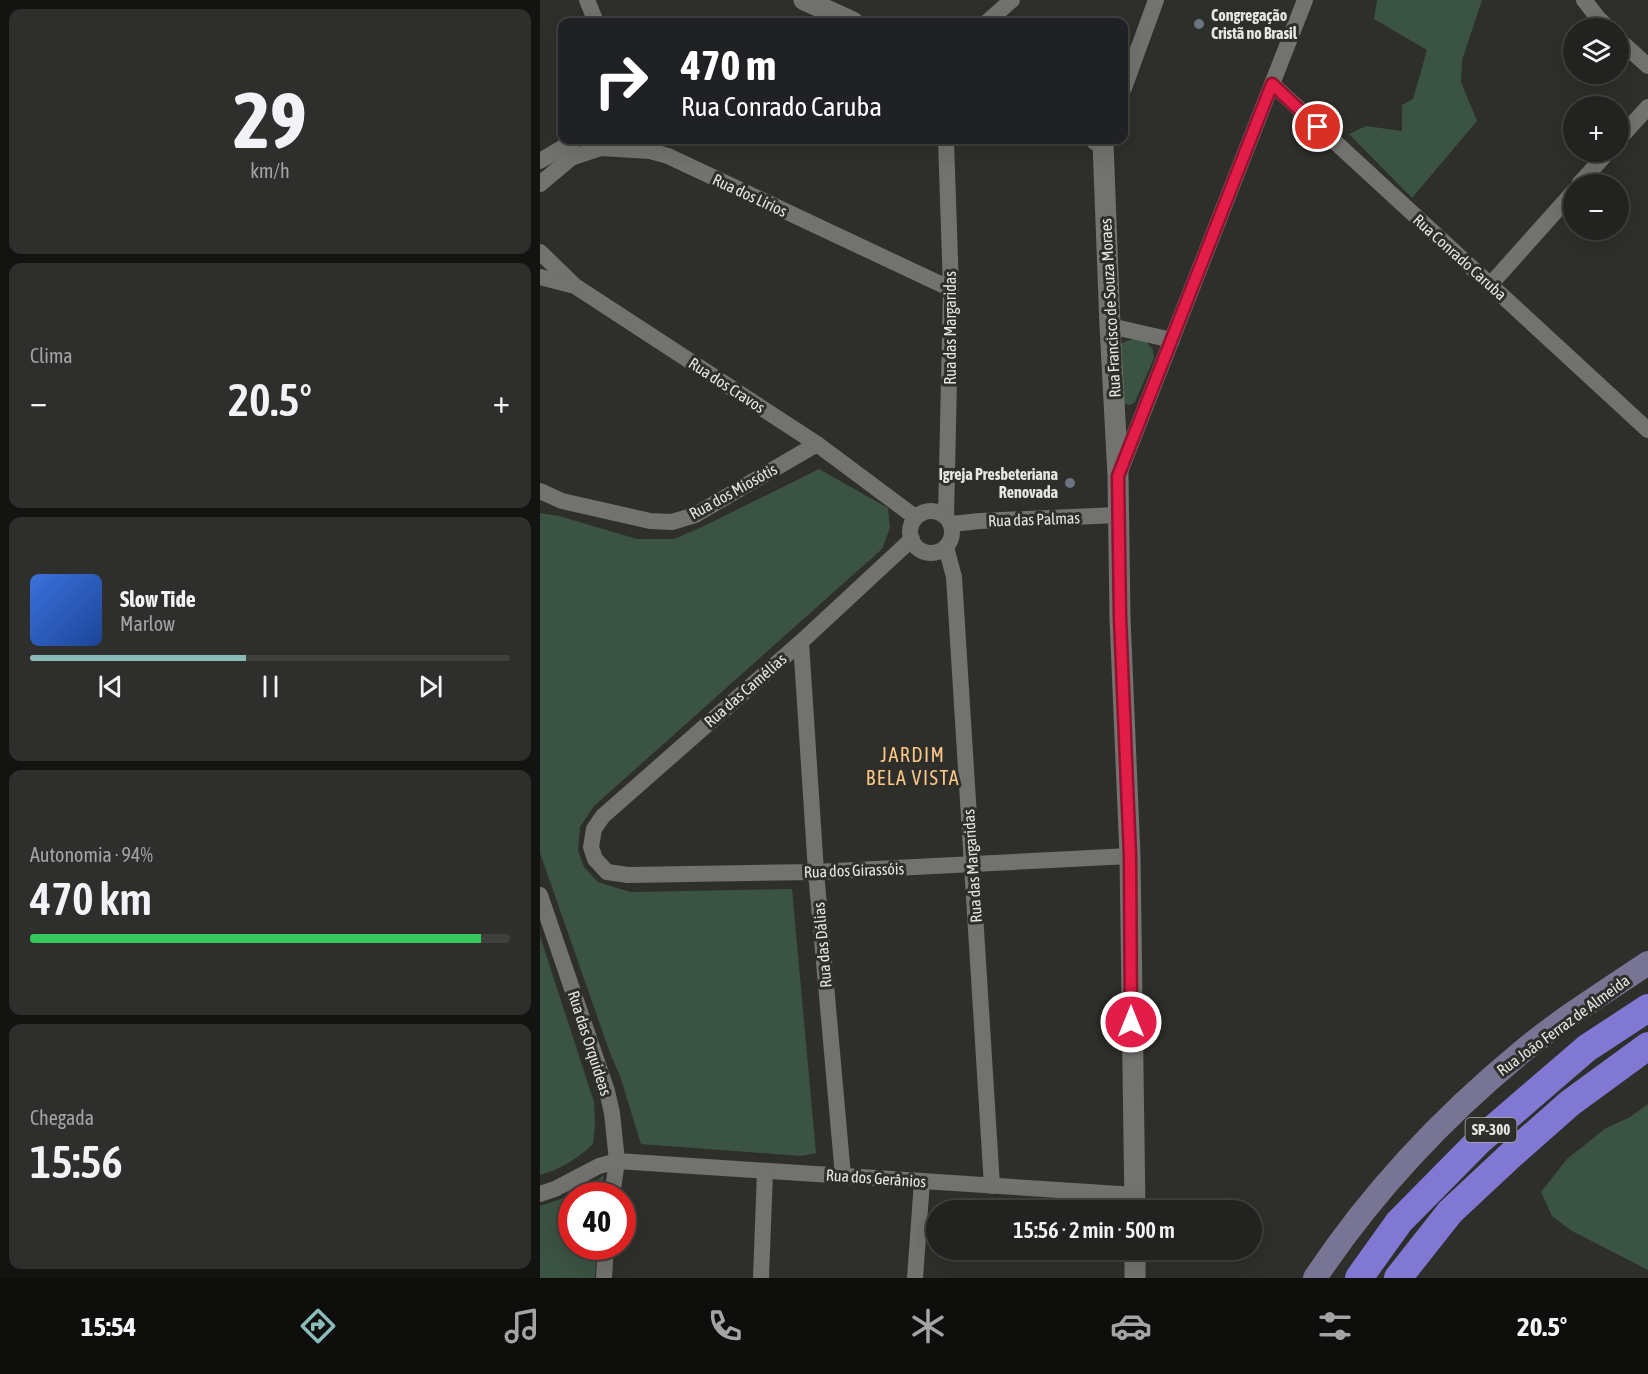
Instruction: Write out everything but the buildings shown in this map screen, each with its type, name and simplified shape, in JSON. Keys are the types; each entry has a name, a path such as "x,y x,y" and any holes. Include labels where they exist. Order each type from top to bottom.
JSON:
{"highway":[{"name":"SP-300","path":"1359,1278 1399,1222 1479,1141 1587,1048 1648,1008"},
{"name":"SP-300","path":"1398,1278 1450,1212 1511,1155 1570,1103 1648,1046"}],"main road":[{"name":"Rua João Ferraz de Almeida","path":"1315,1278 1366,1208 1420,1147 1476,1091 1526,1048 1648,963"}],"street":[{"path":"587,0 594,18"},
{"path":"598,0 605,18"},
{"path":"804,0 844,18"},
{"path":"992,18 1012,0"},
{"path":"1128,77 1156,0"},
{"path":"1118,476 1305,0"},
{"path":"1584,0 1598,18"},
{"path":"1629,49 1648,66"},
{"name":"Rua Conrado Caruba","path":"1272,84 1648,430"},
{"path":"1629,128 1648,107"},
{"path":"540,161 568,144"},
{"name":"Rua dos Lírios","path":"543,181 571,158 600,148 642,144"},
{"name":"Rua dos Lírios","path":"653,144 668,156 951,289"},
{"name":"Rua das Margaridas","path":"945,144 951,289 948,521"},
{"name":"Rua Francisco de Souza Moraes","path":"1101,144 1118,476 1120,618 1130,856 1135,1200"},
{"path":"1588,174 1599,162"},
{"path":"1490,285 1563,203"},
{"name":"Rua dos Cravos","path":"540,252 575,286 817,444 915,518"},
{"path":"540,277 575,286"},
{"path":"1110,326 1172,340"},
{"name":"Rua dos Miosótis","path":"540,491 562,501 650,521 672,522 695,515 817,444"},
{"path":"935,511 948,521 951,536 946,547 927,552 915,545 910,529 915,518 921,513 935,511"},
{"name":"Rua das Palmas","path":"948,521 1118,515"},
{"name":"Rua das Camélias","path":"591,847 594,829 603,816 801,642 912,539"},
{"name":"Rua das Margaridas","path":"946,547 954,578 992,1186"},
{"name":"Rua das Dálias","path":"801,642 816,872 843,1176"},
{"name":"Rua dos Girassóis","path":"591,847 595,859 607,872 628,875 816,872 1130,856"},
{"name":"Rua das Orquideas","path":"540,895 608,1091 617,1161 614,1182"},
{"path":"540,1194 555,1189 599,1166 617,1161"},
{"name":"Rua dos Gerânios","path":"617,1161 992,1186 1110,1200"},
{"path":"761,1278 765,1170"},
{"path":"915,1278 922,1181"},
{"path":"604,1278 605,1260"},
{"path":"1135,1260 1136,1278"}],"green space":[{"path":"1377,0 1482,0 1462,60 1461,82 1477,121 1412,198 1349,134 1366,126 1402,131 1402,105 1413,99 1427,50 1374,19"},
{"path":"1135,338 1147,342 1153,350 1154,358 1135,402 1130,405 1124,404 1118,351 1122,343"},
{"path":"819,469 888,508 890,528 882,549 594,806 580,827 578,850 584,867 598,882 630,892 792,889 816,1153 801,1156 641,1144 620,1076 540,853 540,513 559,516 637,539 674,539"},
{"path":"540,936 594,1102 595,1124 593,1144 568,1163 540,1175"},
{"path":"1648,1104 1648,1270 1572,1231 1552,1216 1541,1192 1567,1159 1606,1128 1630,1117"},
{"path":"604,1175 603,1182 595,1182"},
{"path":"558,1200 558,1260 596,1260 595,1278 540,1278 540,1206"}],"place":[{"name":"Congregação Cristã no Brasil","path":"1199,24"},
{"name":"Igreja Presbeteriana Renovada","path":"1070,483"}],"district":[{"name":"JARDIM BELA VISTA","path":"913,766"}],"route":[{"path":"1131,1022 1130,856 1120,618 1118,476 1272,84 1318,127"}]}
